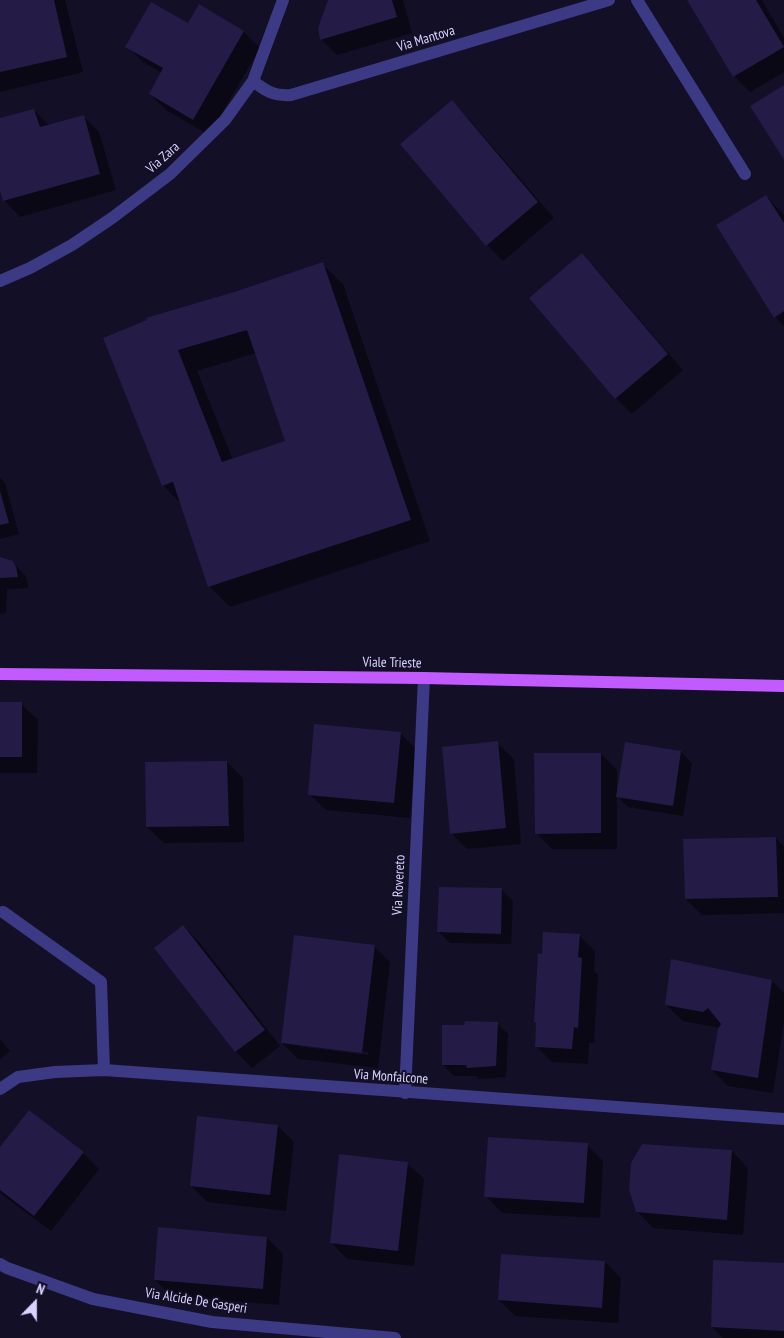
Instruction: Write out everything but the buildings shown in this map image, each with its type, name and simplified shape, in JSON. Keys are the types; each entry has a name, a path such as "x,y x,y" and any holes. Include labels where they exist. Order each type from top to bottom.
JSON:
{"main road":[{"name":"Viale Trieste","path":"0,674 424,678 784,686"}],"street":[{"name":"Via Zara","path":"0,281 30,268 72,245 112,218 170,174 224,120 253,81 283,0"},
{"name":"Via Mantova","path":"253,81 263,90 278,96 291,95 609,0"},
{"path":"637,0 745,174"},
{"name":"Via Rovereto","path":"404,1093 424,678"},
{"path":"3,912 101,982 104,1070"},
{"name":"Via Monfalcone","path":"0,1089 18,1077 55,1072 104,1070 784,1119"},
{"name":"Via Alcide De Gasperi","path":"0,1264 93,1299 212,1322 395,1338"}]}
